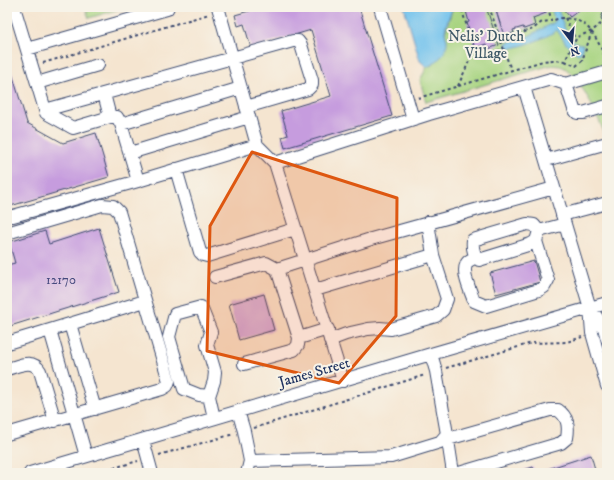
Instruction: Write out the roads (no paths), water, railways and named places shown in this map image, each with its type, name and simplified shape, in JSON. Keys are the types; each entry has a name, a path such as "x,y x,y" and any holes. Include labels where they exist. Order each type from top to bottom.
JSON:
{"street":[{"path":"14,7 46,113 72,128 110,117 117,117 121,124 138,181"},
{"path":"27,49 167,9 168,7"},
{"path":"218,7 257,145 275,162 343,381"},
{"path":"380,7 413,119"},
{"path":"45,110 293,41 298,41 301,45 312,80 312,85 308,89 130,153"},
{"path":"37,83 98,65"},
{"path":"275,162 413,119 551,79 566,84 607,72"},
{"path":"566,84 574,109 577,113 583,114 607,106"},
{"path":"524,87 590,308 592,333 607,386"},
{"path":"121,124 240,88"},
{"path":"104,94 110,117"},
{"path":"546,160 607,143"},
{"path":"7,216 13,216 138,181 257,145"},
{"path":"176,169 200,252 203,255 207,256 295,229"},
{"path":"215,277 266,263 277,268 305,261 340,248 428,222 554,188"},
{"path":"476,257 469,261 465,266 465,275 474,301 486,306 539,290 544,287 548,280 537,236 534,226 527,224 473,240 472,246 476,257 479,260 531,244 537,236 564,220 607,203"},
{"path":"7,233 102,205 113,206 119,212 169,381 167,386 75,415 7,434"},
{"path":"299,338 329,334 346,334 368,329 391,329 436,316 443,310 447,299 433,255 428,222"},
{"path":"315,290 433,255"},
{"path":"244,364 294,350 298,345 299,338 277,268"},
{"path":"7,342 145,301"},
{"name":"James Street","path":"30,473 607,303"},
{"path":"209,396 199,395 184,389 169,337 175,314 201,306 211,332 207,345 215,372 214,381 209,396 214,418"},
{"path":"590,308 604,328 607,339"},
{"path":"70,324 95,408"},
{"path":"50,330 86,456"},
{"path":"431,354 436,372 453,473"},
{"path":"7,369 29,363 38,367 55,421"},
{"path":"250,461 391,457 440,442 447,436 550,410 558,410 567,419 567,438 561,443 459,473"},
{"path":"238,411 250,461 248,473"},
{"path":"143,440 152,473"}],"water":[{"path":"404,7 453,7 445,31 447,40 446,49 438,60 427,67 420,61"},
{"path":"551,7 557,7 569,36 577,43 583,44 581,53 577,54 567,45 557,30 534,42 508,49 506,43 527,37 555,22"}],"park label":[{"name":"Nelis' Dutch Village","path":"486,44"}]}
